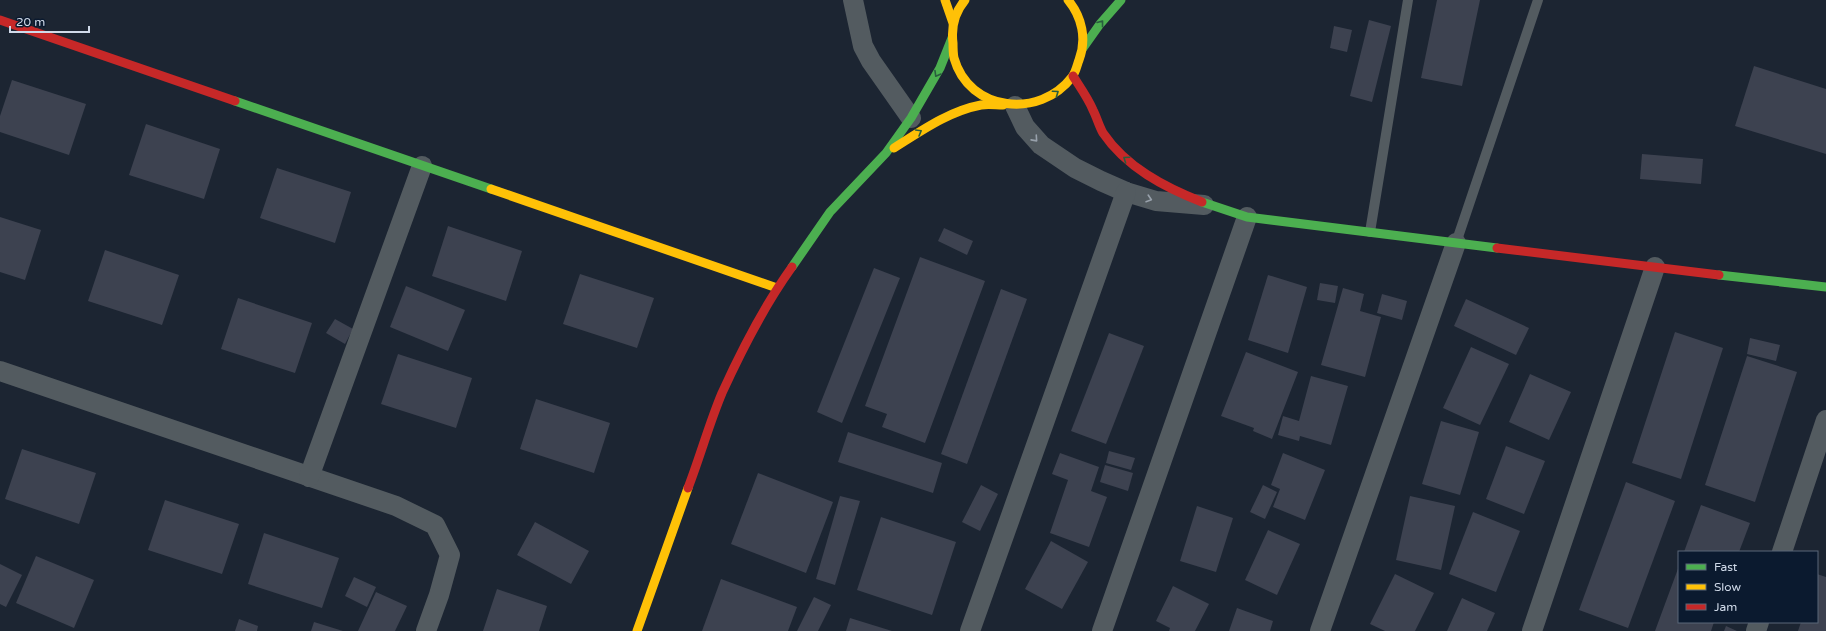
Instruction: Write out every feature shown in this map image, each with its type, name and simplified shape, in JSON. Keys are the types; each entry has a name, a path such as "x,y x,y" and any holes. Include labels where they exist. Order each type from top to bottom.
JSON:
{"main road":[{"path":"945,0 953,23 951,46 958,68 971,87 992,101 1011,105"},
{"path":"953,23 965,0"},
{"path":"1068,0 1072,4 1081,25 1083,48"},
{"path":"886,153 918,133 953,115 981,105 1037,103 1058,93 1073,76 1083,48 1100,24 1121,0"},
{"path":"0,20 777,288"},
{"path":"637,631 722,394 749,337 777,288 830,212 886,153 911,118 940,68 952,38"},
{"path":"1073,76 1083,92 1103,132 1120,155 1172,190 1208,205 1247,217 1655,267 1826,286"}],"street":[{"path":"853,0 863,46 911,118"},
{"path":"1011,105 1025,127 1041,145 1075,168 1126,192 1156,201 1208,205"},
{"path":"309,477 422,166"},
{"path":"976,629 1126,192"},
{"path":"1102,631 1247,217"},
{"path":"1320,631 1456,243"},
{"path":"1532,631 1655,267"},
{"path":"0,371 396,506 435,525 450,555 439,595 426,631"},
{"path":"1782,551 1826,420"}],"lane":[{"path":"1370,232 1408,0"},
{"path":"1456,243 1538,0"}],"building":[{"path":"1437,0 1480,0 1462,86 1421,78"},
{"path":"1369,20 1391,26 1372,102 1350,96"},
{"path":"1334,26 1352,30 1347,52 1330,48"},
{"path":"1754,66 1826,89 1826,154 1735,126"},
{"path":"12,80 86,104 69,155 0,132 0,116"},
{"path":"146,124 220,149 204,199 129,175"},
{"path":"1642,154 1703,159 1701,184 1640,179"},
{"path":"277,168 351,192 335,243 260,218"},
{"path":"0,217 41,230 25,280 0,272"},
{"path":"448,226 522,251 506,301 432,276"},
{"path":"944,228 973,241 967,255 938,241"},
{"path":"105,250 179,275 162,325 88,301"},
{"path":"920,257 985,281 925,443 882,427 887,414 865,406"},
{"path":"874,268 900,278 842,423 817,412"},
{"path":"580,274 654,298 637,348 563,324"},
{"path":"1268,275 1307,287 1288,353 1248,340"},
{"path":"1320,283 1338,286 1335,303 1317,300"},
{"path":"406,286 465,310 448,351 390,327"},
{"path":"1343,288 1364,294 1360,311 1381,317 1365,377 1321,365"},
{"path":"1001,289 1027,299 967,464 941,454"},
{"path":"1382,294 1407,301 1402,320 1377,313"},
{"path":"238,298 312,323 295,373 221,349"},
{"path":"1466,299 1529,328 1516,355 1454,326"},
{"path":"335,319 353,329 345,344 326,333"},
{"path":"1675,332 1723,348 1681,479 1632,463"},
{"path":"1109,333 1144,346 1106,444 1071,431"},
{"path":"1750,338 1780,345 1776,361 1747,354"},
{"path":"1471,347 1509,364 1480,425 1443,408"},
{"path":"1246,352 1298,372 1272,439 1253,431 1254,428 1221,416"},
{"path":"398,354 472,378 456,428 381,404"},
{"path":"1747,356 1797,372 1755,502 1705,485"},
{"path":"1530,374 1571,392 1549,440 1509,422"},
{"path":"1311,376 1348,386 1331,445 1300,436 1299,441 1278,435 1283,416 1299,421"},
{"path":"536,399 610,423 594,473 520,449"},
{"path":"1441,421 1479,432 1460,495 1422,484"},
{"path":"848,432 942,463 933,493 838,462"},
{"path":"1506,446 1545,461 1524,514 1486,499"},
{"path":"22,449 96,473 79,524 5,499"},
{"path":"1109,451 1135,458 1131,470 1106,463"},
{"path":"1060,453 1099,467 1091,491 1107,497 1089,547 1050,533 1068,480 1052,474"},
{"path":"1283,453 1325,470 1305,520 1273,507 1280,489 1271,485"},
{"path":"1105,465 1133,473 1128,491 1100,482"},
{"path":"758,473 833,502 806,573 731,544"},
{"path":"1626,482 1675,501 1628,628 1579,610"},
{"path":"981,485 998,494 980,531 962,522"},
{"path":"1263,485 1277,492 1265,519 1250,512"},
{"path":"840,496 860,501 835,585 816,579"},
{"path":"1410,496 1455,506 1441,570 1396,560"},
{"path":"165,500 239,524 222,574 148,550"},
{"path":"1701,505 1750,523 1739,551 1684,551"},
{"path":"1197,506 1233,518 1216,572 1180,561"},
{"path":"1473,512 1520,531 1496,592 1449,574"},
{"path":"881,517 956,542 932,615 857,590"},
{"path":"535,522 589,551 571,584 517,555"},
{"path":"1268,530 1300,544 1277,595 1245,580"},
{"path":"264,533 339,558 322,608 248,584"},
{"path":"1051,541 1088,562 1062,609 1025,589"},
{"path":"36,556 94,580 74,628 16,603"},
{"path":"0,564 22,575 6,607 0,604"},
{"path":"1678,569 1678,623 1714,623 1711,631 1655,631"},
{"path":"1395,574 1434,593 1415,631 1385,631 1370,624"},
{"path":"1818,574 1826,577 1826,631 1798,631 1801,623 1818,623"},
{"path":"354,577 376,587 367,607 345,596"},
{"path":"721,579 797,607 788,631 702,631"},
{"path":"1173,586 1209,604 1195,631 1169,631 1170,628 1156,621"},
{"path":"497,589 547,606 539,631 483,631"},
{"path":"376,592 407,606 395,631 358,631"},
{"path":"814,597 831,605 818,631 797,631"},
{"path":"1462,598 1495,613 1487,631 1447,631"},
{"path":"1237,608 1273,621 1270,631 1229,631"},
{"path":"850,618 892,631 846,631"},
{"path":"239,619 258,626 257,631 235,631"},
{"path":"314,622 343,631 311,631"},
{"path":"1726,626 1737,631 1724,631"}],"traffic: fast":[{"path":"1083,48 1100,24 1121,0"},
{"path":"792,267 830,212 886,153 911,118 940,68 952,38"},
{"path":"235,101 491,189"},
{"path":"1202,202 1247,217 1497,248"},
{"path":"1719,275 1826,287"}],"traffic: slow":[{"path":"945,0 953,23"},
{"path":"965,0 954,20 954,58 962,76 974,90 989,99 1007,104 1025,104 1042,99 1058,90 1072,77 1081,52 1083,36 1080,21 1068,0"},
{"path":"894,148 936,122 958,112 981,105 1003,105"},
{"path":"491,189 777,288"},
{"path":"637,631 688,488"}],"traffic: jam":[{"path":"0,20 235,101"},
{"path":"1073,76 1089,101 1103,133 1123,156 1134,166 1160,183 1202,202"},
{"path":"1497,248 1719,275"},
{"path":"688,488 722,393 763,312 792,267"}]}
